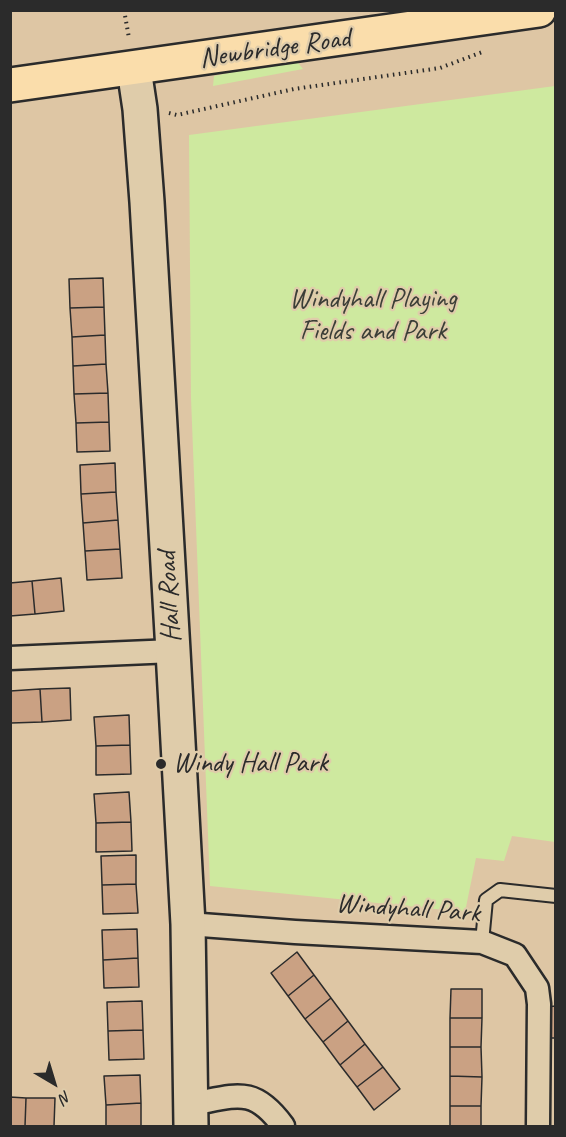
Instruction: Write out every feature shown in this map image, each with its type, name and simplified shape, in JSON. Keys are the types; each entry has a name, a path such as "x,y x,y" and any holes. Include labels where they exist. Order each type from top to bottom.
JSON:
{"highway":[{"name":"Newbridge Road","path":"10,85 539,10"}],"street":[{"name":"Hall Road","path":"134,69 140,109 188,924 191,1115"},
{"path":"10,658 173,651"},
{"name":"Windyhall Park","path":"188,924 482,942 515,955 537,988 539,1004 538,1126"},
{"path":"191,1115 233,1096 255,1098 271,1110 283,1126"}],"lane":[{"path":"482,942 486,900 500,890 555,896"}],"path":[{"path":"140,109 177,115 294,89 440,68 495,48"}],"green space":[{"path":"295,59 303,69 213,86 214,76"},
{"name":"Windyhall Playing Fields and Park","path":"555,86 555,842 512,836 504,861 476,858 465,912 210,886 191,398 189,135"}],"building":[{"path":"103,278 104,307 70,308 69,279"},
{"path":"104,307 105,335 72,337 70,308"},
{"path":"105,335 106,364 73,366 72,337"},
{"path":"106,364 108,393 74,394 73,366"},
{"path":"108,393 109,422 76,423 74,394"},
{"path":"109,422 110,451 77,452 76,423"},
{"path":"115,463 116,492 81,494 80,465"},
{"path":"116,492 118,520 83,523 81,494"},
{"path":"118,520 120,549 85,551 83,523"},
{"path":"120,549 122,578 87,580 85,551"},
{"path":"61,578 64,611 35,614 32,581"},
{"path":"32,581 35,614 10,616 10,583"},
{"path":"70,688 71,720 42,722 40,689"},
{"path":"40,689 42,722 11,723 10,691"},
{"path":"129,715 130,745 96,746 94,717"},
{"path":"130,745 131,774 96,775 96,746"},
{"path":"129,792 131,822 96,823 94,794"},
{"path":"131,822 132,851 96,852 96,823"},
{"path":"136,855 136,884 102,885 101,856"},
{"path":"136,884 138,913 103,914 102,885"},
{"path":"137,929 138,958 103,960 102,930"},
{"path":"297,952 314,975 288,996 271,973"},
{"path":"138,958 139,987 104,988 103,960"},
{"path":"314,975 331,998 305,1019 288,996"},
{"path":"451,989 482,989 482,1018 450,1018"},
{"path":"331,998 348,1021 323,1042 305,1019"},
{"path":"142,1001 143,1030 108,1031 107,1002"},
{"path":"556,1006 556,1038 546,1038 545,1007"},
{"path":"450,1018 482,1018 481,1047 450,1047"},
{"path":"348,1021 365,1044 340,1065 323,1042"},
{"path":"143,1030 144,1059 109,1060 108,1031"},
{"path":"365,1044 383,1067 357,1087 340,1065"},
{"path":"450,1047 481,1047 482,1077 450,1076"},
{"path":"383,1067 400,1089 374,1110 357,1087"},
{"path":"140,1075 141,1103 106,1105 104,1076"},
{"path":"450,1076 482,1077 481,1106 450,1106"},
{"path":"10,1097 26,1098 25,1126 10,1126"},
{"path":"26,1098 55,1098 54,1126 25,1126"},
{"path":"141,1103 141,1126 106,1126 106,1105"},
{"path":"450,1106 481,1106 481,1126 450,1126"}],"place":[{"name":"Windy Hall Park","path":"161,764"}]}
